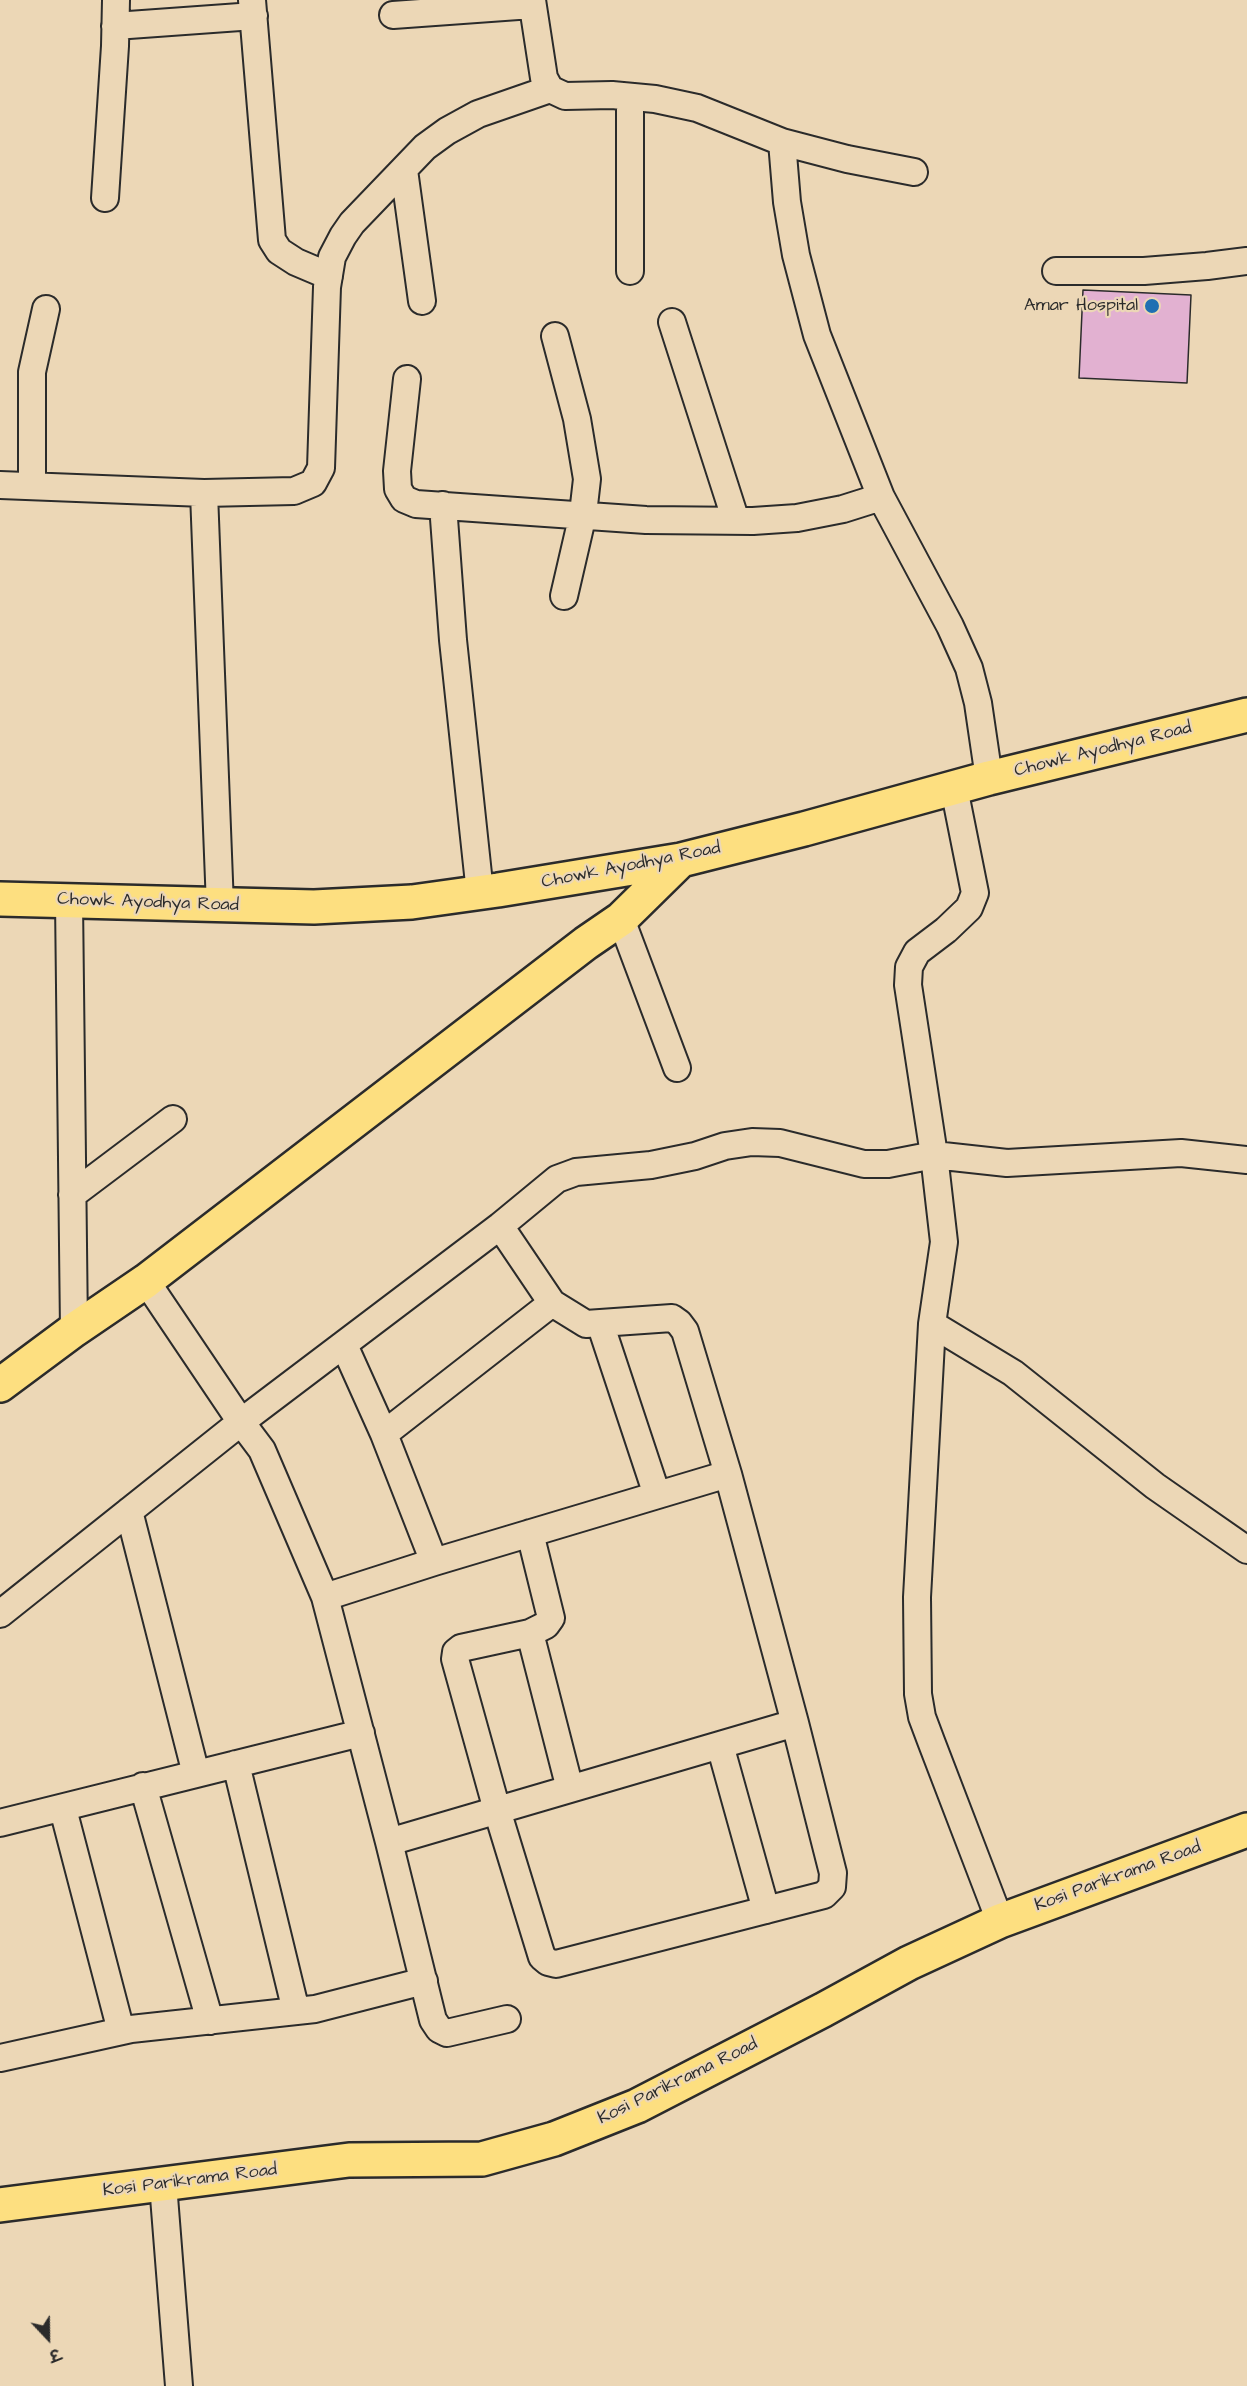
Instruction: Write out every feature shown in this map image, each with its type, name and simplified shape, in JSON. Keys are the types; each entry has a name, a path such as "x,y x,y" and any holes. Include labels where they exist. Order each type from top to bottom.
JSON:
{"main road":[{"name":"Chowk Ayodhya Road","path":"0,899 325,907 412,902 480,893 681,860 989,778 1247,715"},
{"path":"0,1385 74,1330 146,1281 586,943 621,919 681,860"},
{"name":"Kosi Parikrama Road","path":"0,2205 349,2160 482,2159 554,2139 637,2106 909,1963 1000,1921 1247,1830"}],"street":[{"path":"105,198 116,0"},
{"path":"393,15 532,2 544,78 550,89 565,96 612,95 655,99 697,108 782,142 847,159 914,172"},
{"path":"115,26 253,8 272,240 279,251 296,262 329,276"},
{"path":"0,485 204,493 294,491 313,483 321,468 329,276 332,256 343,237 352,223 425,147 447,131 478,114 550,89"},
{"path":"630,97 630,271"},
{"path":"782,142 787,202 796,255 817,335 881,497 950,626 969,668 978,703 989,778"},
{"path":"404,170 423,301"},
{"path":"1056,271 1144,271 1247,261"},
{"path":"32,486 32,372 46,309"},
{"path":"672,322 736,521"},
{"path":"555,336 577,419 587,479 584,514 564,596"},
{"path":"407,379 397,471 398,489 404,499 416,504 646,520 736,521 797,518 843,509 881,497"},
{"path":"204,493 220,906"},
{"path":"443,505 453,640 480,893"},
{"path":"954,788 975,893 969,908 946,930 917,952 909,967 908,985 934,1155 944,1242 932,1324 917,1597 918,1694 922,1717 1000,1921"},
{"path":"69,901 74,1330"},
{"path":"621,919 677,1068"},
{"path":"72,1196 172,1119"},
{"path":"0,1614 241,1422 500,1226 533,1196 557,1179 576,1172 662,1163 695,1156 725,1146 752,1142 780,1143 864,1164 888,1164 934,1155 1006,1163 1181,1153 1247,1160"},
{"path":"500,1226 552,1302 586,1324 672,1318 685,1331 728,1474 833,1873 832,1887 824,1895 556,1964 542,1957 497,1810 455,1659 456,1652 461,1647 530,1632 546,1625 551,1618 530,1533"},
{"path":"146,1281 262,1450 325,1597 433,2020 439,2029 447,2033 507,2019"},
{"path":"384,1434 552,1302"},
{"path":"600,1323 657,1495"},
{"path":"932,1324 1013,1373 1155,1486 1247,1550"},
{"path":"344,1344 384,1434 434,1562"},
{"path":"325,1597 728,1474"},
{"path":"129,1511 196,1774"},
{"path":"530,1632 570,1789"},
{"path":"389,1842 795,1723"},
{"path":"0,1823 361,1733"},
{"path":"720,1745 766,1910"},
{"path":"236,1764 296,2011"},
{"path":"143,1786 210,2020"},
{"path":"63,1809 121,2031"},
{"path":"0,2058 121,2031 315,2009 424,1981"},
{"path":"163,2184 178,2386"}],"building":[{"path":"1083,290 1191,295 1187,383 1079,378"}],"place":[{"name":"Amar Hospital","path":"1152,306"}]}
